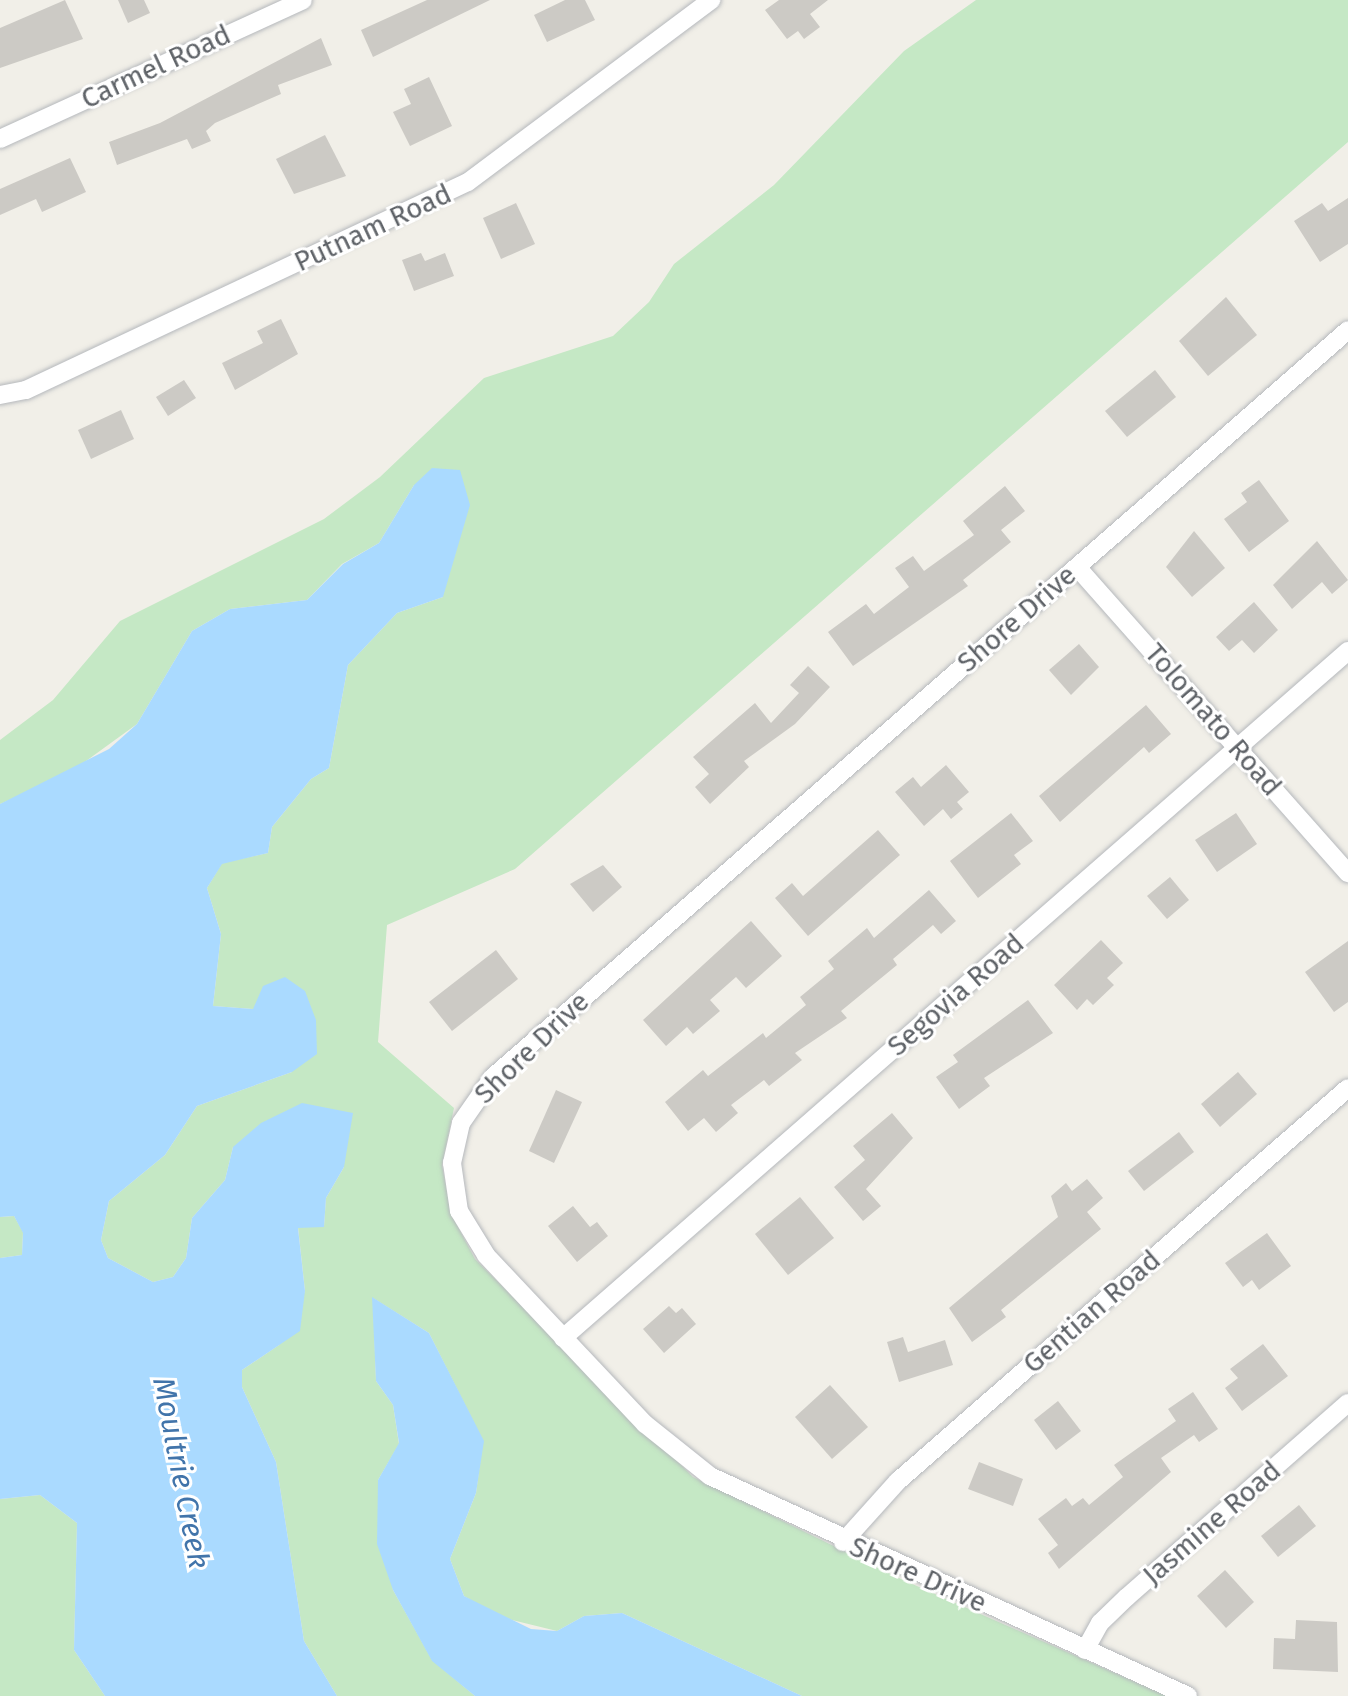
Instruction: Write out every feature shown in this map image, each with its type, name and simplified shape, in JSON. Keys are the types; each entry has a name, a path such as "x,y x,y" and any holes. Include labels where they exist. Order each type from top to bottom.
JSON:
{"street":[{"name":"Carmel Road","path":"4,137 303,0"},
{"name":"Putnam Road","path":"0,395 26,390 468,182 711,0"},
{"name":"Shore Drive","path":"1188,1696 843,1542 710,1476 645,1424 486,1255 459,1211 452,1163 467,1110 493,1077 1348,330"},
{"name":"Tolomato Road","path":"1077,567 1348,873"},
{"name":"Segovia Road","path":"563,1338 1348,651"},
{"name":"Gentian Road","path":"843,1542 898,1481 1348,1088"},
{"name":"Jasmine Road","path":"1085,1650 1100,1623 1127,1597 1348,1403"}],"green space":[{"path":"976,0 1348,0 1348,142 515,869 387,925 378,1042 454,1108 442,1165 451,1214 475,1259 693,1477 901,1579 1167,1696 802,1696 622,1613 584,1616 557,1631 496,1616 464,1596 450,1559 476,1493 483,1441 429,1333 373,1298 376,1381 393,1405 399,1444 378,1480 393,1590 432,1660 475,1696 337,1696 304,1641 276,1462 242,1387 242,1370 279,1345 305,1291 298,1227 324,1226 326,1198 344,1167 233,1147 225,1180 192,1218 186,1258 173,1277 153,1282 108,1258 101,1240 109,1201 165,1155 197,1106 292,1072 253,1009 213,1006 221,934 207,888 222,863 268,853 272,827 311,779 329,768 348,665 397,613 443,597 414,485 379,543 342,564 307,600 230,609 192,631 137,724 64,777 0,804 0,740 53,700 120,621 324,519 380,477 484,378 613,336 649,302 674,264 774,185 904,51"},
{"path":"14,1216 23,1232 22,1255 0,1258 0,1217"},
{"path":"40,1495 77,1523 74,1650 105,1696 0,1696 0,1499"}],"water":[{"name":"Moultrie Creek","path":"432,468 460,470 470,505 443,597 397,613 348,665 329,768 311,779 272,827 268,853 222,864 207,888 221,934 213,1006 253,1009 263,986 285,977 305,991 316,1020 317,1054 292,1072 197,1106 165,1155 109,1201 101,1240 108,1258 153,1282 173,1277 186,1258 192,1218 225,1180 233,1147 261,1123 302,1103 353,1113 344,1167 326,1198 324,1227 298,1228 305,1291 300,1331 242,1370 242,1387 276,1462 304,1641 337,1696 105,1696 74,1650 77,1523 40,1495 0,1499 0,1258 22,1255 23,1233 14,1216 0,1217 0,804 109,749 137,724 192,631 230,609 307,600 343,564 379,543 414,485"},
{"path":"372,1297 429,1333 484,1441 476,1493 450,1559 464,1596 531,1629 557,1631 584,1616 622,1613 802,1696 475,1696 432,1661 393,1590 377,1544 378,1480 399,1443 393,1405 376,1381"}],"building":[{"path":"65,0 83,39 0,68 0,28"},
{"path":"118,0 144,0 150,13 128,23"},
{"path":"427,0 490,0 373,57 361,30"},
{"path":"565,0 585,0 595,20 547,42 534,15"},
{"path":"779,0 828,0 810,14 820,27 804,39 798,31 787,39 765,10"},
{"path":"321,38 332,65 278,85 281,94 215,123 206,131 211,141 192,149 187,139 117,165 109,142 160,123"},
{"path":"429,77 452,126 410,146 393,112 411,104 404,89"},
{"path":"325,135 346,176 294,194 276,159"},
{"path":"70,158 86,192 42,212 36,199 0,215 0,189"},
{"path":"1348,198 1348,244 1320,262 1294,221 1322,203 1328,211"},
{"path":"516,203 535,244 501,259 483,218"},
{"path":"421,253 425,261 445,253 454,276 414,291 402,260"},
{"path":"1226,297 1257,335 1208,376 1179,341"},
{"path":"281,319 298,354 235,390 222,363 263,343 257,331"},
{"path":"1155,370 1176,397 1127,437 1105,411"},
{"path":"184,380 196,398 168,416 156,397"},
{"path":"121,410 134,439 91,459 78,430"},
{"path":"1259,480 1289,521 1249,552 1224,519 1247,502 1241,493"},
{"path":"1005,486 1025,511 1001,530 1011,542 963,580 968,586 853,666 828,632 866,604 874,614 909,587 895,568 913,556 924,571 974,535 963,521"},
{"path":"1194,531 1225,568 1192,597 1166,567"},
{"path":"1317,541 1348,580 1332,594 1322,582 1292,609 1273,585"},
{"path":"1254,602 1278,630 1254,653 1242,640 1229,651 1216,637"},
{"path":"1079,644 1099,667 1071,695 1049,670"},
{"path":"808,666 830,687 795,724 744,761 749,767 710,804 695,787 709,774 693,757 755,703 771,723 799,693 790,685"},
{"path":"1146,705 1171,734 1149,753 1144,747 1060,822 1039,796"},
{"path":"946,765 969,792 957,802 963,809 951,819 943,809 924,826 895,792 913,777 921,787"},
{"path":"1011,813 1033,841 1014,855 1021,864 978,898 950,861"},
{"path":"1236,813 1257,844 1217,872 1195,840"},
{"path":"878,830 900,855 808,936 775,898 792,883 803,896"},
{"path":"603,865 622,887 593,912 570,884"},
{"path":"1170,877 1189,900 1167,919 1147,896"},
{"path":"929,890 956,921 941,934 933,925 893,959 897,965 841,1011 847,1018 795,1053 802,1060 769,1086 764,1080 731,1105 738,1113 716,1132 704,1118 688,1131 665,1102 703,1070 708,1076 763,1033 766,1038 806,1005 800,997 834,969 828,961 867,928 874,938"},
{"path":"751,921 782,956 746,988 736,977 710,1000 720,1011 693,1034 687,1027 666,1046 643,1020"},
{"path":"1101,940 1123,963 1107,978 1114,985 1093,1005 1087,999 1077,1010 1054,985"},
{"path":"1348,941 1348,1002 1334,1012 1305,972"},
{"path":"496,950 518,979 452,1031 429,1002"},
{"path":"1028,1000 1053,1033 984,1078 990,1086 959,1109 936,1077 958,1062 953,1055"},
{"path":"1238,1072 1257,1094 1220,1127 1201,1104"},
{"path":"556,1090 582,1102 554,1163 529,1151"},
{"path":"892,1113 913,1138 866,1189 881,1206 863,1221 834,1187 865,1160 853,1146"},
{"path":"1179,1132 1194,1152 1144,1191 1128,1171"},
{"path":"1087,1179 1103,1198 1087,1212 1101,1229 1001,1310 1006,1317 972,1342 949,1308 1058,1217 1051,1196 1066,1183 1072,1191"},
{"path":"800,1197 834,1238 788,1275 755,1234"},
{"path":"573,1206 590,1227 597,1222 608,1236 577,1262 548,1226"},
{"path":"1267,1233 1291,1266 1259,1290 1252,1280 1243,1287 1225,1263"},
{"path":"669,1306 676,1313 682,1308 696,1324 664,1353 643,1329"},
{"path":"903,1337 908,1352 945,1340 953,1365 899,1382 887,1342"},
{"path":"1263,1344 1288,1376 1242,1411 1225,1388 1238,1378 1230,1369"},
{"path":"830,1385 868,1427 832,1459 795,1417"},
{"path":"1193,1392 1218,1429 1199,1442 1194,1435 1161,1458 1171,1472 1059,1569 1048,1553 1058,1545 1038,1519 1066,1498 1072,1506 1083,1498 1089,1505 1123,1477 1114,1465 1176,1421 1168,1409"},
{"path":"1058,1401 1081,1431 1056,1450 1034,1420"},
{"path":"979,1462 1023,1479 1013,1506 968,1489"},
{"path":"1299,1505 1316,1526 1278,1557 1261,1536"},
{"path":"1225,1570 1254,1602 1226,1628 1197,1596"},
{"path":"1296,1620 1337,1622 1338,1672 1273,1669 1274,1638 1295,1639"}]}
